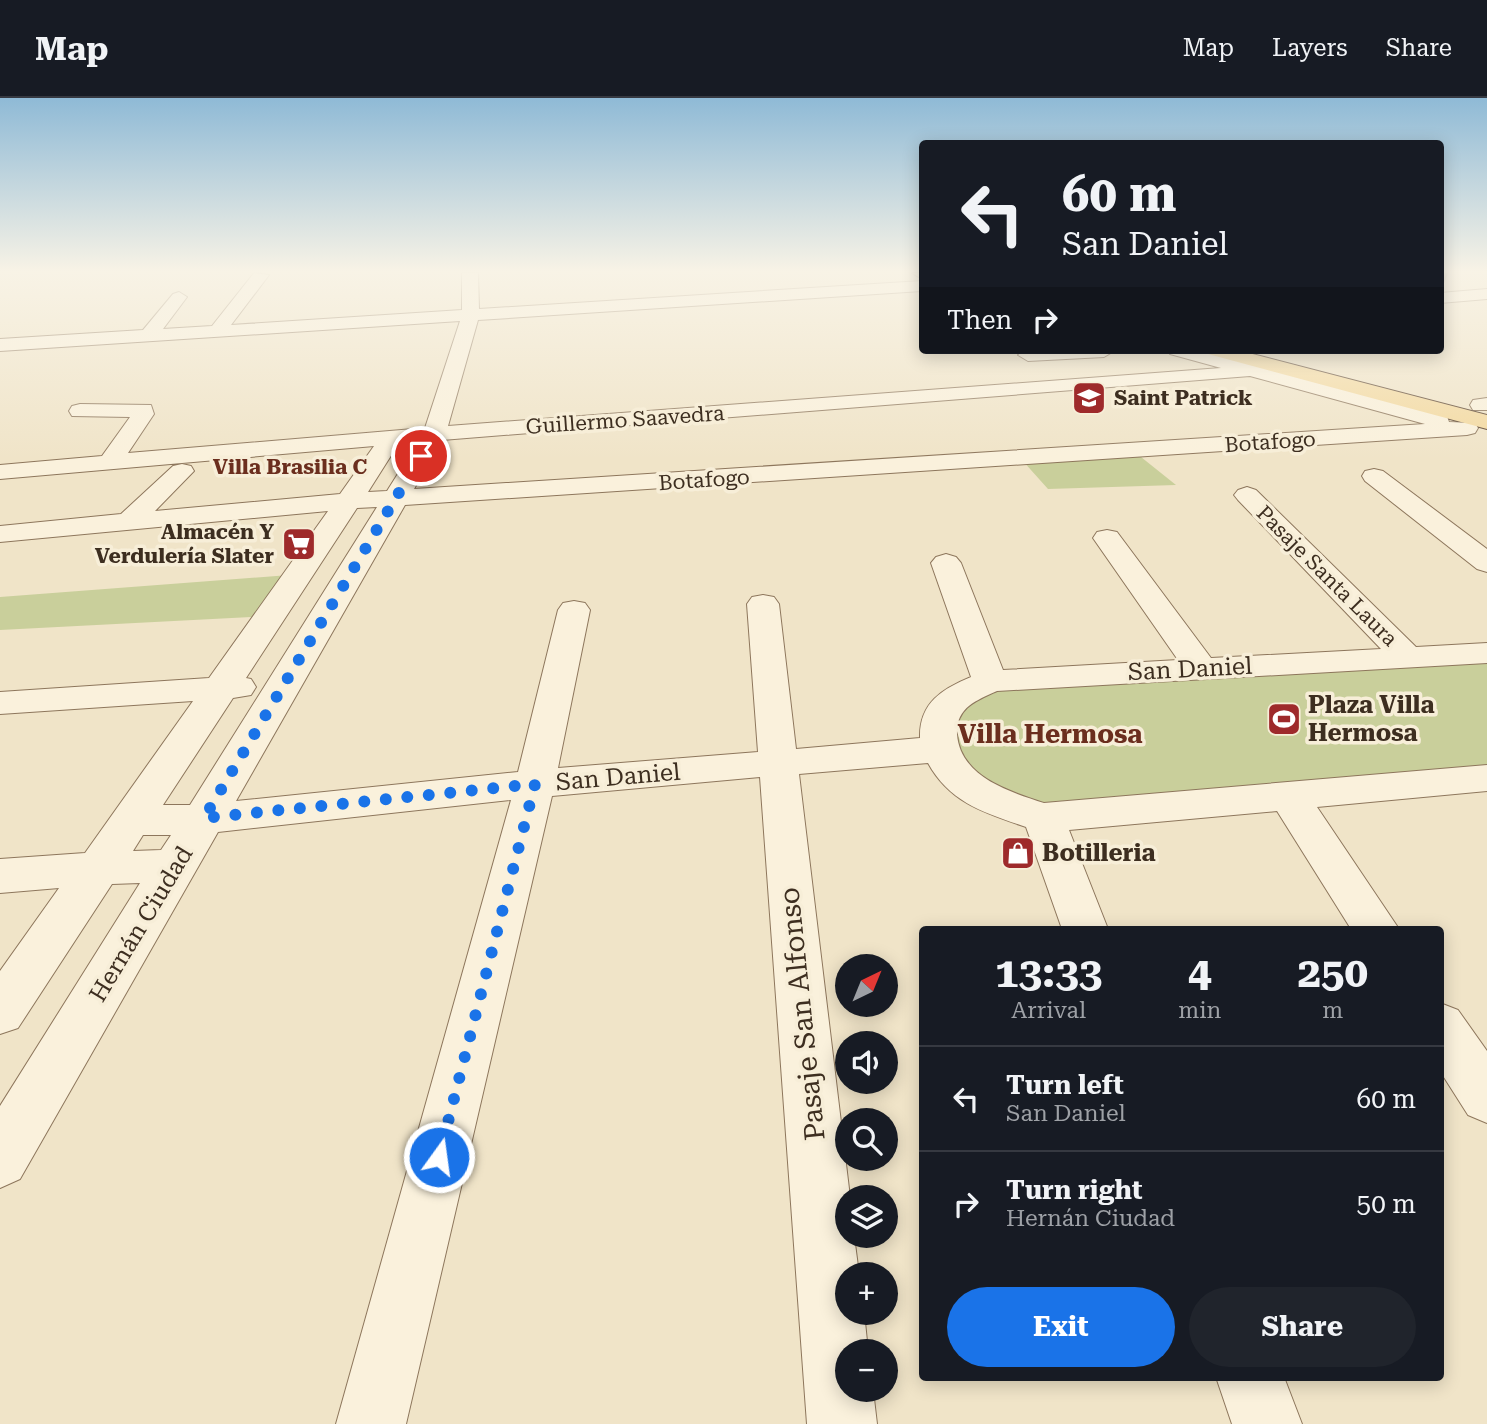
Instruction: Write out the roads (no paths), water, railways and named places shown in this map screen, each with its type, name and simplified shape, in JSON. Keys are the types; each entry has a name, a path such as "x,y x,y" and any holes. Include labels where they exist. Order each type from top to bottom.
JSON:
{"main road":[{"path":"1231,354 1483,417"},
{"path":"1274,354 1483,417"}],"street":[{"path":"0,345 149,335"},
{"name":"Hernán Ciudad","path":"2,1154 434,434 465,335"},
{"path":"1028,355 1048,354"},
{"path":"1097,373 1129,368 1113,354"},
{"path":"1192,354 1251,370 1483,417"},
{"name":"Guillermo Saavedra","path":"0,472 392,437 1214,375 1251,370"},
{"path":"80,411 143,410 143,414 109,463"},
{"path":"1376,414 1409,433"},
{"name":"Botafogo","path":"0,534 348,502 1409,433 1483,417"},
{"path":"0,1012 392,437"},
{"path":"129,522 183,471"},
{"path":"1374,476 1487,563"},
{"name":"Pasaje Santa Laura","path":"1247,495 1407,657"},
{"path":"1107,538 1201,668"},
{"path":"946,563 990,681"},
{"name":"Pasaje San Alfonso","path":"763,604 842,1424"},
{"path":"371,1424 535,784 574,610"},
{"name":"San Daniel","path":"130,821 204,818 535,784 939,749 938,721 955,696 990,681 1487,653"},
{"path":"0,704 221,687 283,686"},
{"path":"939,749 953,773 988,799 1044,818 1487,778"},
{"path":"1287,794 1374,926"},
{"path":"1044,818 1084,926"},
{"path":"0,877 175,866"},
{"path":"1444,1032 1487,1097"},
{"path":"1251,1381 1267,1424"}],"place":[{"name":"Saint Patrick","path":"1089,398"},
{"name":"Almacén Y Verdulería Slater","path":"299,544"},
{"name":"Plaza Villa Hermosa","path":"1284,719"},
{"name":"Botilleria","path":"1018,853"}],"district":[{"name":"Villa Brasilia C","path":"290,467"},
{"name":"Villa Hermosa","path":"1050,734"}]}
